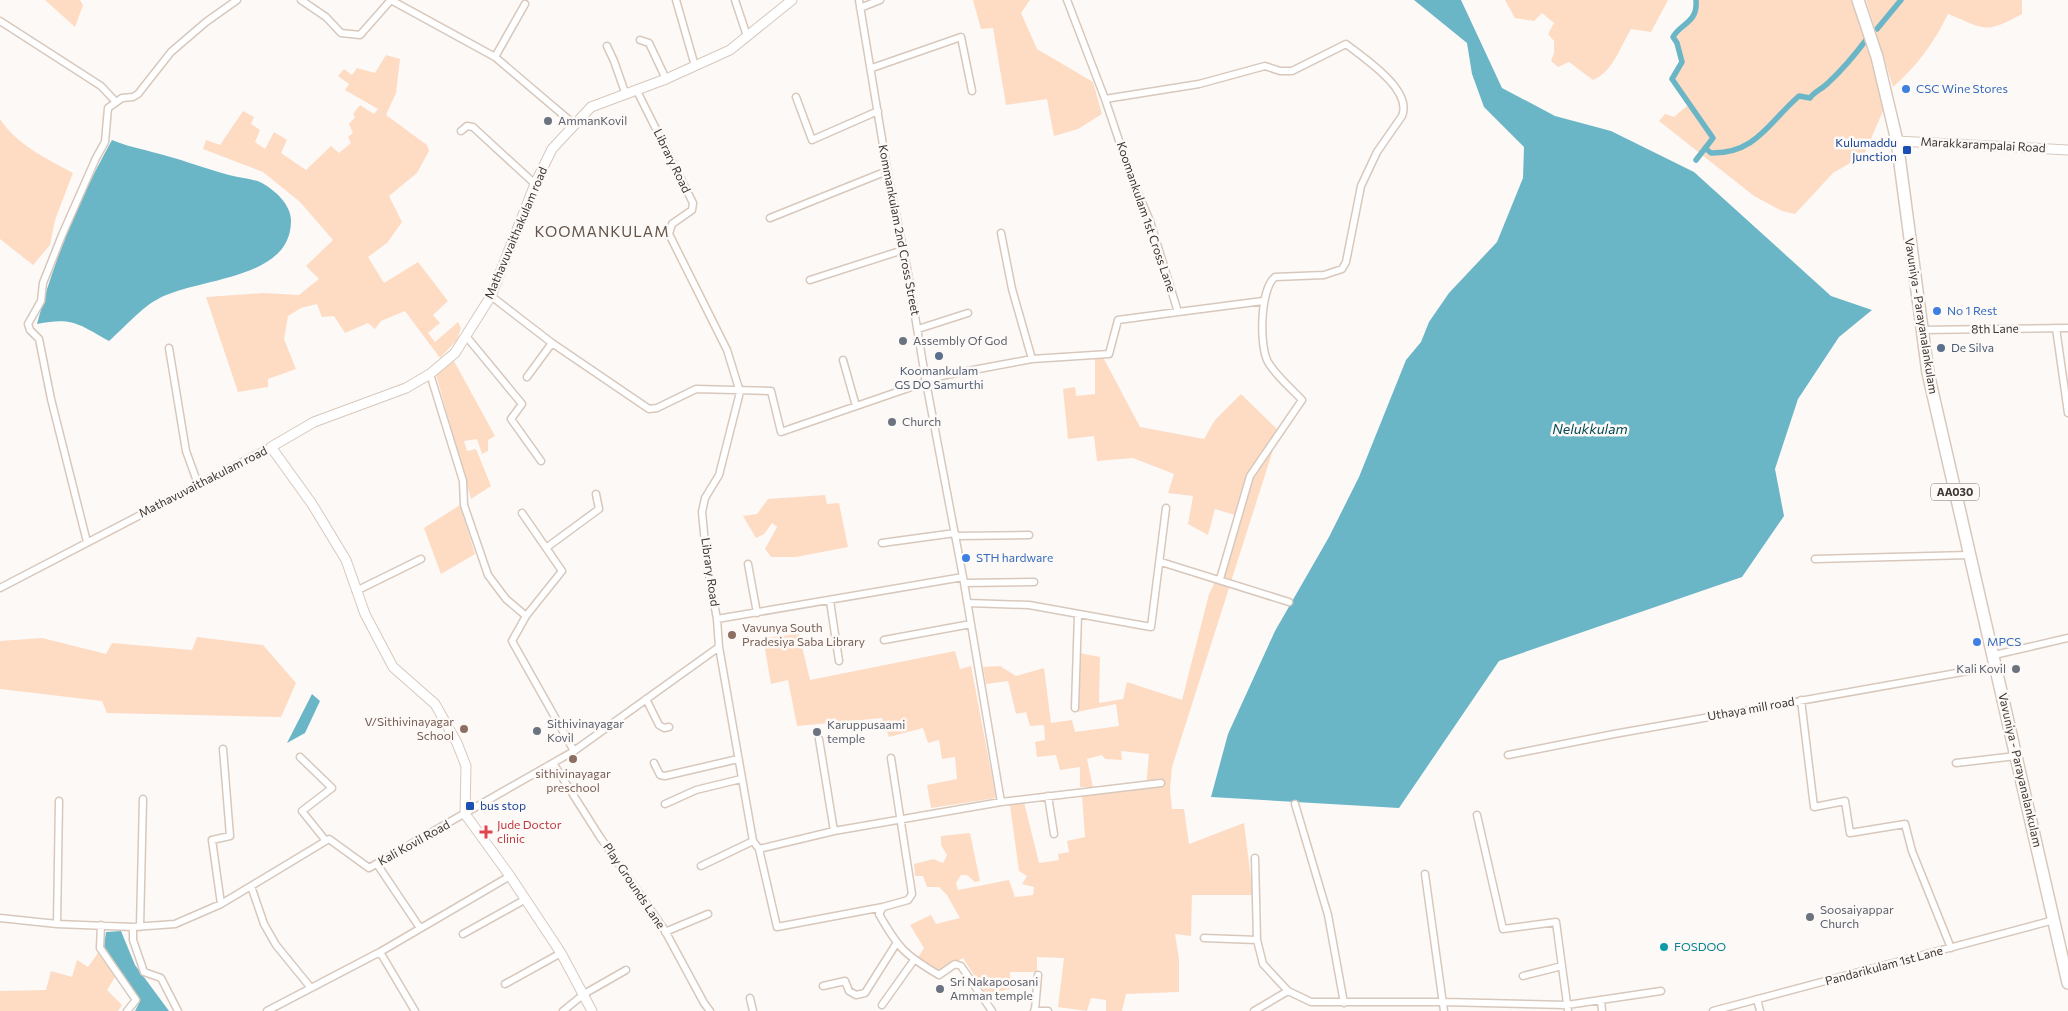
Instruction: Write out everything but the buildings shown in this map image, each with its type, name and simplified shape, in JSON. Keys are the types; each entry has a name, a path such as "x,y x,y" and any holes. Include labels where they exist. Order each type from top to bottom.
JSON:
{"highway":[{"name":"Vavuniya - Parayanalankulam","path":"1858,0 1877,57 1897,141 1928,372 2054,920 2064,949 2068,983"}],"street":[{"path":"87,542 51,399 39,338 30,330 28,324 41,301 42,283 62,235 105,142 108,108 122,98 133,98 138,94 171,52 206,22 237,0"},
{"path":"301,0 326,17 341,33 360,35 390,0 495,57 575,125"},
{"path":"676,0 694,66"},
{"path":"735,0 747,36"},
{"name":"Mathavuvaithakulam road","path":"0,588 271,447 314,422 375,401 406,388 430,374 455,352 491,296 535,184 552,149 591,108 666,79 730,50 792,0"},
{"name":"Kommankulam 2nd Cross Street","path":"859,0 872,68 887,171 964,580 1002,802"},
{"path":"860,8 880,0"},
{"name":"Koomankulam 1st Cross Lane","path":"1067,0 1105,98 1133,182 1165,265 1178,312"},
{"path":"495,57 525,4"},
{"path":"0,21 101,86 116,102"},
{"path":"872,68 961,37 972,90"},
{"path":"640,40 649,43 666,79"},
{"path":"1105,98 1199,84 1265,66 1280,71 1292,71 1346,44 1369,62 1397,89 1403,99 1404,111 1377,152 1361,186 1346,262 1342,269 1324,274 1276,277 1271,280 1263,301 1263,339 1266,360 1302,400 1250,476 1220,579"},
{"path":"606,46 626,95"},
{"name":"Library Road","path":"637,90 693,203 692,210 672,224 669,234 726,350 740,392 719,475 705,498 702,512 707,564 717,619 719,646 753,842"},
{"path":"796,97 812,140 878,110"},
{"path":"461,131 467,126 472,127 535,184"},
{"name":"Marakkarampalai Road","path":"1897,141 2068,150"},
{"path":"770,218 887,171"},
{"path":"1001,233 1012,289 1032,359"},
{"path":"810,280 903,250"},
{"path":"491,296 552,343 649,409 657,408 696,390 771,391 781,432 926,381 1032,359 1109,354 1118,320 1263,301"},
{"path":"918,329 968,314"},
{"path":"2056,328 2068,413"},
{"name":"8th Lane","path":"1921,330 2068,328"},
{"path":"466,336 522,404 510,419 541,460"},
{"path":"526,376 552,343"},
{"path":"168,348 186,451 198,484"},
{"path":"842,360 856,406"},
{"path":"430,374 463,481 464,505 488,575 506,599 526,616"},
{"path":"271,447 312,504 346,560 365,614 393,667 435,704 457,743 466,766 465,814 562,953 592,1011"},
{"path":"546,548 599,509 596,494"},
{"path":"968,603 1029,606 1151,627 1161,562 1166,508"},
{"path":"522,513 562,571 526,616 512,641 574,751"},
{"path":"882,543 955,534 1029,534"},
{"path":"1815,559 1970,555"},
{"path":"356,591 421,559"},
{"path":"1161,562 1290,602"},
{"path":"748,564 757,613"},
{"path":"717,619 964,580 1034,582"},
{"path":"830,601 839,661"},
{"path":"1075,708 1078,614"},
{"path":"884,640 971,624"},
{"name":"Uthaya mill road","path":"1508,755 1801,700 1995,661 2068,638"},
{"name":"Kali Kovil Road","path":"326,840 329,839 369,868 574,751 719,646"},
{"path":"646,699 659,725 664,728 669,727"},
{"path":"1801,700 1814,807 1845,801 1850,833 1905,824 1912,851 1951,948"},
{"path":"819,739 834,832"},
{"path":"221,904 212,840 230,836 223,748"},
{"path":"1956,763 2016,756"},
{"path":"0,918 57,924 136,927 175,924 221,904 326,840 302,811 332,788 300,757"},
{"path":"701,866 753,842 759,848 777,927 883,907 908,900 912,894 891,758"},
{"path":"654,763 660,775 665,776 738,759"},
{"name":"Play Grounds Lane","path":"553,763 665,932 710,1011"},
{"path":"665,804 696,790 742,779"},
{"path":"759,848 834,832 1002,802 1161,783"},
{"path":"1048,796 1054,834"},
{"path":"143,799 134,943 144,972 161,978 178,1011"},
{"path":"57,924 59,802"},
{"path":"1295,804 1328,915 1344,1003"},
{"path":"1477,815 1503,929 1556,922 1568,1008"},
{"path":"1255,858 1256,940 1264,964 1288,991 1310,1002 1444,1002 1568,1008 1601,1000 1661,990"},
{"path":"377,864 420,928"},
{"path":"1425,874 1444,1011"},
{"path":"267,1011 380,952 510,876"},
{"path":"252,886 264,924 276,945 311,988"},
{"path":"463,934 526,899"},
{"path":"883,907 879,914 896,944 914,960 939,975 955,964 961,966 992,1011"},
{"path":"665,932 708,914"},
{"name":"Pandarikulam 1st Lane","path":"1713,1011 2054,920"},
{"path":"101,925 100,948 136,1000 127,1011"},
{"path":"1204,938 1256,940"},
{"path":"823,986 845,981 849,991 856,996 865,993 896,944"},
{"path":"380,952 414,1011"},
{"path":"505,984 562,953"},
{"path":"882,1005 914,960"},
{"path":"1523,976 1562,966"},
{"path":"563,1011 584,994 626,970"},
{"path":"1038,975 1034,1011 1048,1011"},
{"path":"1254,1011 1288,991"},
{"path":"750,998 753,1011"},
{"path":"1758,999 1760,1011"},
{"path":"1601,1000 1602,1011"}],"shaded area":[{"path":"45,0 80,0 83,5 75,27"},
{"path":"973,0 1030,0 1021,13 1037,49 1093,82 1102,114 1078,129 1054,136 1047,99 1006,105 993,28 981,29"},
{"path":"1505,0 1668,0 1651,32 1631,29 1611,65 1593,80 1569,62 1558,67 1551,61 1554,53 1554,41 1548,34 1554,23 1542,13 1534,21 1515,18"},
{"path":"1698,0 1852,0 1886,104 1864,155 1833,173 1795,214 1782,211 1754,196 1659,121 1665,114 1674,117 1688,105 1674,79 1683,62 1676,37 1694,19"},
{"path":"1866,0 2022,0 2022,14 1999,25 1985,28 1948,14 1924,54 1893,87"},
{"path":"386,55 400,59 396,93 386,115 427,145 429,151 417,173 389,196 402,222 387,243 368,257 384,283 418,262 448,301 433,315 440,323 428,333 435,342 458,322 461,328 457,340 440,358 405,311 381,321 375,329 368,323 345,333 334,316 322,317 317,304 301,308 288,316 284,339 296,369 268,379 268,387 238,392 206,297 263,293 299,295 319,279 306,266 333,240 300,202 263,172 203,149 206,140 220,145 243,111 254,117 251,124 260,130 255,142 265,149 274,132 287,140 281,153 306,170 331,146 339,153 351,143 348,137 353,133 349,124 355,117 353,114 360,105 374,114 378,109 345,90 349,84 338,76 344,69 352,75 357,68 375,73"},
{"path":"0,119 24,144 43,157 73,173 55,220 50,245 33,265 0,239"},
{"path":"1095,359 1104,359 1140,427 1204,439 1215,420 1241,394 1279,431 1172,767 1170,789 1172,809 1184,809 1189,844 1244,823 1253,895 1192,895 1191,936 1175,934 1179,959 1179,992 1126,994 1122,1011 1106,1011 1106,1000 1091,998 1087,1011 1058,1007 1064,958 1037,957 1037,972 1010,972 1010,989 986,994 963,958 940,972 917,959 924,948 910,925 931,915 936,924 960,918 947,895 939,887 927,887 923,876 915,876 914,864 933,859 943,863 947,855 941,845 941,836 970,833 980,881 975,882 967,875 961,875 956,883 958,890 1009,880 1015,897 1033,895 1034,887 1022,884 1027,876 1019,871 1010,805 1024,802 1039,863 1059,860 1058,854 1069,852 1067,841 1085,837 1082,796 1146,787 1149,754 1121,751 1122,760 1105,759 1102,755 1087,759 1093,787 1080,787 1080,767 1060,770 1056,755 1037,757 1035,742 1045,740 1044,725 1030,726 1026,712 1016,714 1008,681 986,684 983,667 1000,666 1016,676 1044,668 1051,723 1072,720 1075,732 1119,726 1116,704 1077,712 1079,653 1100,657 1099,703 1123,699 1127,682 1182,700 1209,594 1234,544 1255,463 1245,480 1235,515 1215,509 1208,535 1188,524 1193,496 1168,493 1174,474 1133,458 1097,461 1094,436 1068,439 1063,389 1075,387 1076,396 1095,394"},
{"path":"454,361 495,436 488,440 488,451 482,454 477,439 464,441 467,451 476,449 491,486 471,499 436,375"},
{"path":"825,495 827,504 839,503 848,547 796,557 771,557 765,549 777,527 772,523 764,534 756,538 743,516 757,514 768,499"},
{"path":"460,505 475,554 441,574 424,528"},
{"path":"799,634 810,680 955,651 960,669 971,666 996,798 931,808 927,785 957,779 955,757 942,759 939,740 928,743 923,728 889,737 882,718 797,726 788,680 771,684 763,638"},
{"path":"197,637 263,645 296,683 281,717 107,713 102,701 0,689 0,641 42,638 106,654 112,643 192,650"},
{"path":"98,953 115,977 107,990 122,1005 118,1011 0,1011 0,991 46,990 51,971 72,977 77,960 88,967"}],"water":[{"name":"Nelukkulam","path":"1414,0 1461,0 1502,88 1555,116 1611,131 1694,172 1831,296 1872,310 1839,337 1798,399 1775,469 1784,516 1742,577 1499,661 1399,808 1211,797 1228,734 1275,631 1329,537 1359,477 1406,360 1421,342 1429,322 1449,293 1497,242 1523,178 1524,147 1484,107 1472,74 1467,43"},
{"path":"112,140 262,183 277,194 288,209 291,220 287,240 276,255 260,266 158,299 139,313 109,341 75,323 59,321 37,324 51,276 78,207"},
{"path":"312,694 320,701 305,733 287,743"},
{"path":"121,931 135,965 169,1011 135,1011 140,1001 104,946 106,932"}],"waterway":[{"path":"1696,0 1696,8 1692,18 1673,37 1677,43 1682,62 1672,79 1713,138 1696,160"},
{"path":"1877,29 1901,0"},
{"path":"1705,148 1711,153 1726,152 1751,142 1761,135 1799,96 1810,98 1826,85 1848,63 1866,40"}],"place":[{"name":"CSC Wine Stores","path":"1906,89"},
{"name":"AmmanKovil","path":"548,121"},
{"name":"Kulumaddu Junction","path":"1907,150"},
{"name":"No 1 Rest","path":"1937,311"},
{"name":"Assembly Of God","path":"903,341"},
{"name":"De Silva","path":"1941,348"},
{"name":"Koomankulam GS DO Samurthi","path":"939,356"},
{"name":"Church","path":"892,422"},
{"name":"STH hardware","path":"966,558"},
{"name":"Vavunya South Pradesiya Saba Library","path":"732,635"},
{"name":"MPCS","path":"1977,642"},
{"name":"Kali Kovil","path":"2016,669"},
{"name":"V/Sithivinayagar School","path":"464,729"},
{"name":"Sithivinayagar Kovil","path":"537,731"},
{"name":"Karuppusaami temple","path":"817,732"},
{"name":"sithivinayagar preschool","path":"573,759"},
{"name":"bus stop","path":"470,806"},
{"name":"Jude Doctor clinic","path":"486,832"},
{"name":"Soosaiyappar Church","path":"1810,917"},
{"name":"FOSDOO","path":"1664,947"},
{"name":"Sri Nakapoosani Amman temple","path":"940,989"}],"district":[{"name":"KOOMANKULAM","path":"602,232"}]}
